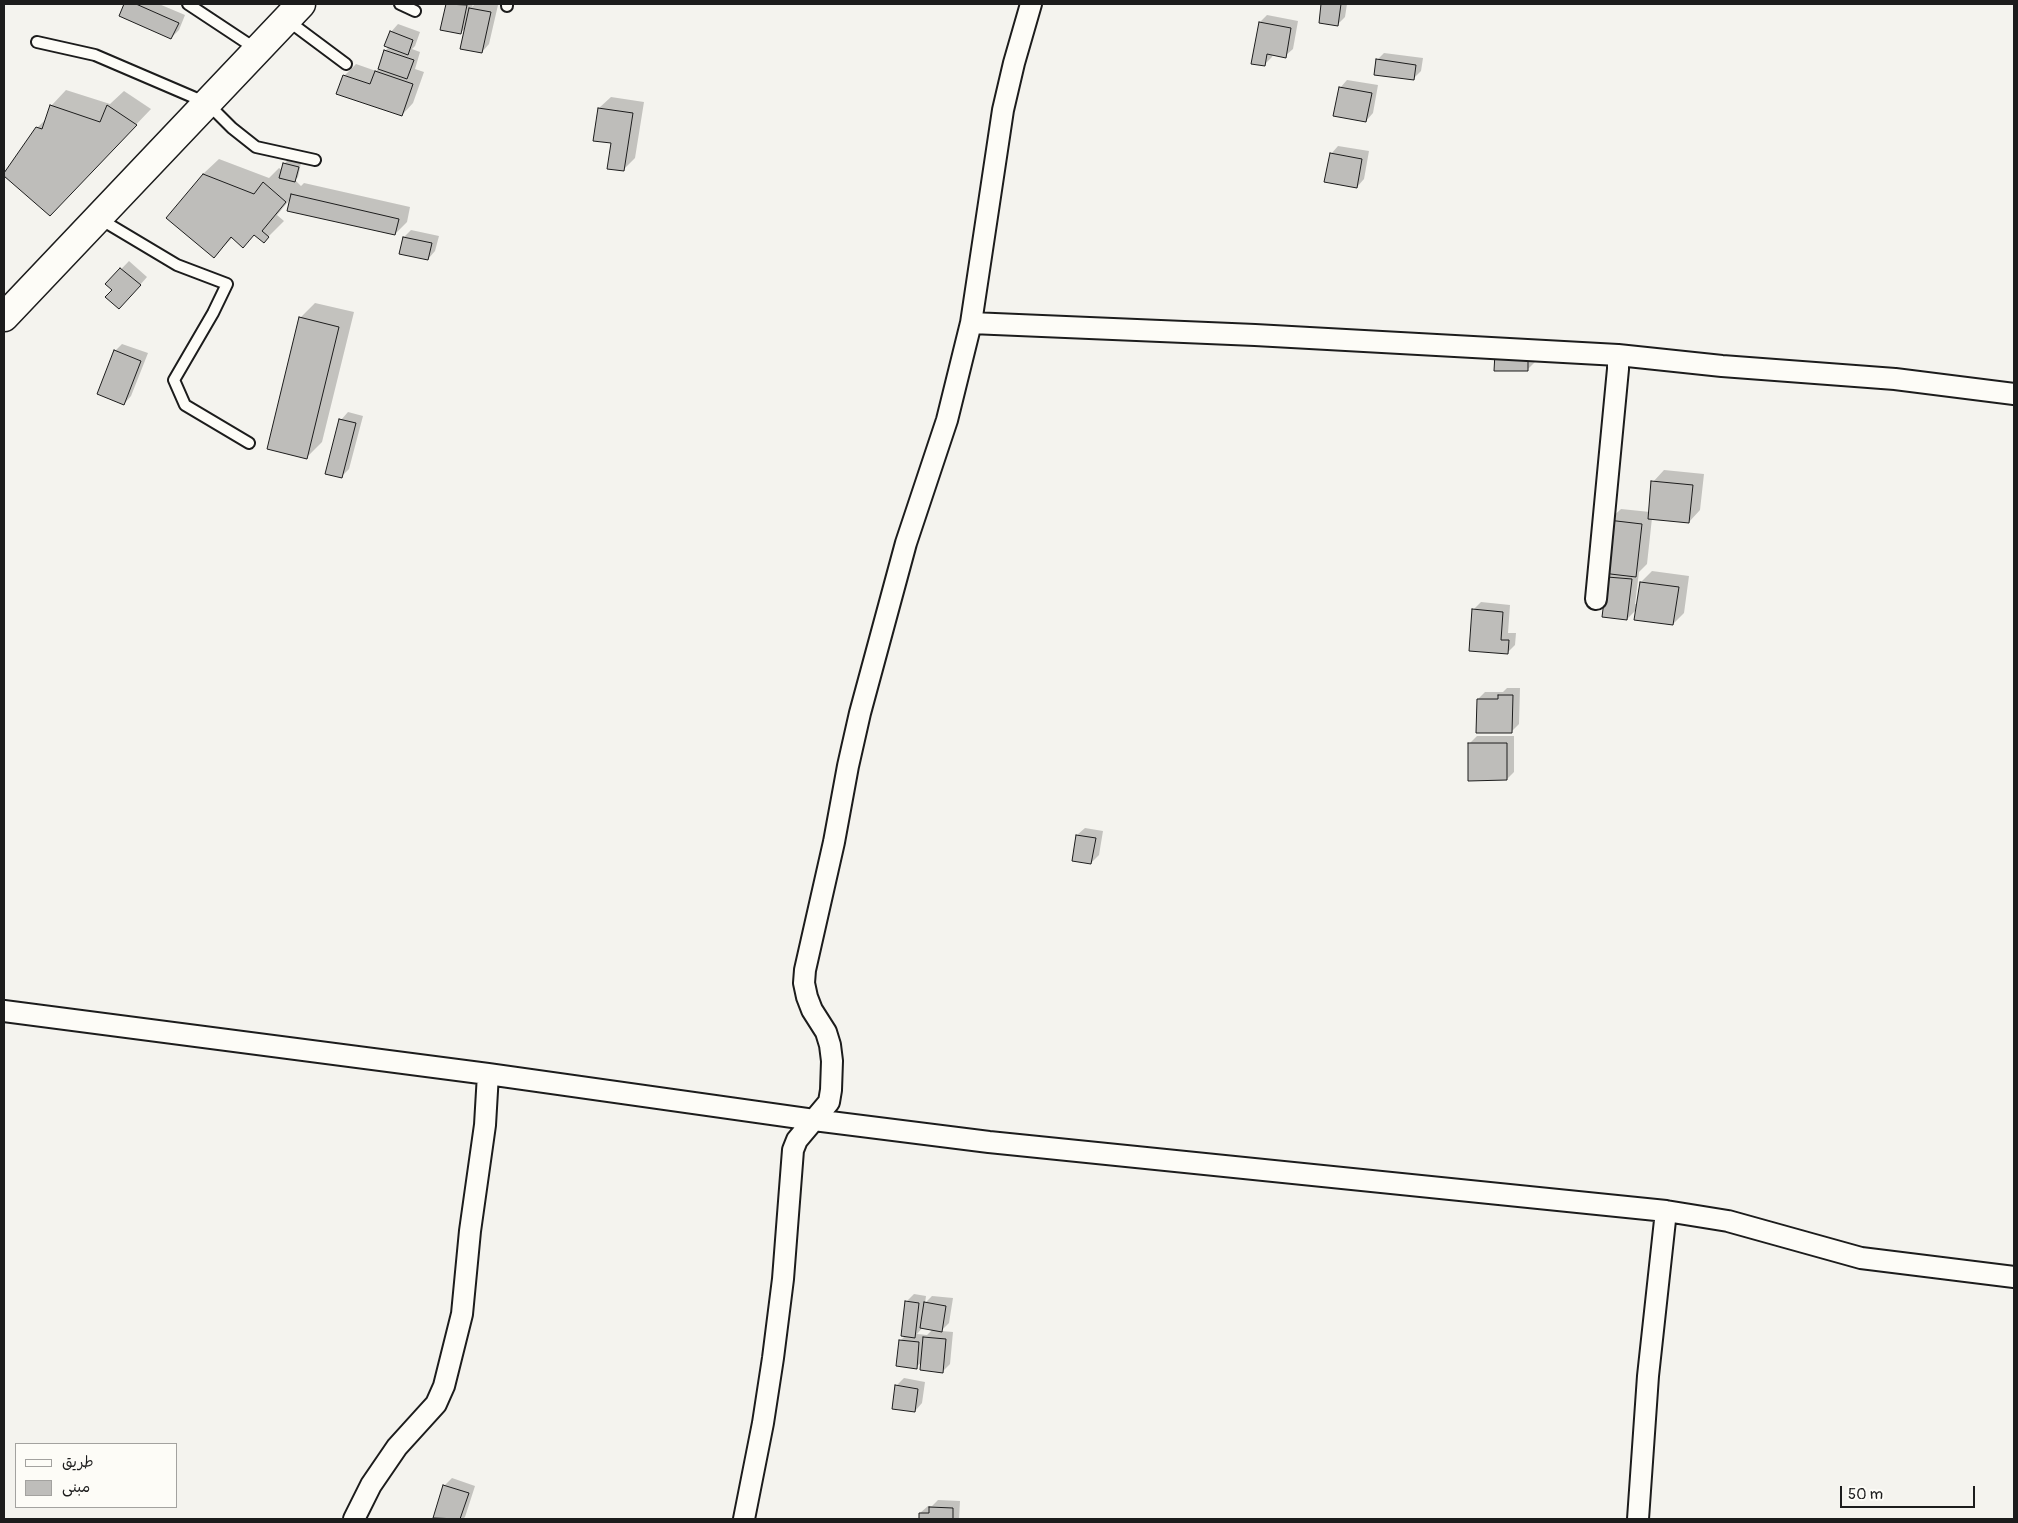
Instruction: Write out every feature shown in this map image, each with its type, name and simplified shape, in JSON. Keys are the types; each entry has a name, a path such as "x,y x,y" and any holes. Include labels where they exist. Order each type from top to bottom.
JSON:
{"street":[{"path":"744,1519 763,1423 776,1338 783,1279 793,1150 797,1140 828,1102 832,1061 828,1038 807,997 804,983 806,963 834,842 860,713 906,543 947,420 972,322 1003,110 1031,4"},
{"path":"4,317 293,11"},
{"path":"972,322 1618,355 1722,366 1895,379 2014,394"},
{"path":"1596,599 1618,355"},
{"path":"4,1011 989,1142 1666,1211 1728,1221 1861,1258 2014,1277"},
{"path":"354,1519 371,1486 397,1447 436,1404 444,1386 462,1314 470,1231 485,1126 488,1074"},
{"path":"1638,1519 1648,1376 1666,1211"}],"lane":[{"path":"188,4 257,50"},
{"path":"400,4 415,11"},
{"path":"293,11 346,64"},
{"path":"37,42 95,54 207,103 232,128 256,147 316,160"},
{"path":"99,218 177,265 226,284 213,313 174,380 185,405 249,443"}],"building":[{"path":"124,4 136,4 179,23 171,39 119,16"},
{"path":"446,4 467,5 461,34 440,30"},
{"path":"1321,4 1341,4 1338,26 1319,23"},
{"path":"469,8 491,12 482,53 460,49"},
{"path":"1259,22 1291,28 1286,58 1267,54 1265,66 1251,64"},
{"path":"390,31 413,40 408,55 384,46"},
{"path":"384,50 414,60 407,79 378,69"},
{"path":"1376,59 1416,65 1414,80 1374,75"},
{"path":"375,71 413,84 402,116 336,94 343,75 370,84"},
{"path":"1339,87 1372,93 1366,122 1333,116"},
{"path":"50,105 100,122 107,105 137,125 50,216 4,176 4,173 36,127 42,129"},
{"path":"598,108 633,113 624,171 607,169 611,143 593,141"},
{"path":"1330,153 1362,159 1357,188 1324,182"},
{"path":"283,163 299,167 295,182 279,178"},
{"path":"203,174 254,194 263,182 286,202 262,231 269,237 264,243 254,235 243,248 231,237 214,258 166,218"},
{"path":"291,194 399,219 395,235 287,211"},
{"path":"403,237 432,243 428,260 399,254"},
{"path":"120,268 141,285 119,309 105,297 112,290 105,284"},
{"path":"299,317 339,327 307,459 267,449"},
{"path":"114,350 141,361 124,405 97,394"},
{"path":"1495,353 1528,353 1528,371 1494,371"},
{"path":"339,419 356,423 342,478 325,474"},
{"path":"1651,481 1693,485 1689,523 1648,519"},
{"path":"1608,520 1642,524 1636,577 1602,573"},
{"path":"1607,577 1632,579 1627,620 1602,617"},
{"path":"1640,582 1679,587 1673,625 1634,620"},
{"path":"1472,609 1503,612 1501,640 1509,640 1508,654 1469,651"},
{"path":"1498,695 1513,695 1512,733 1476,733 1477,699 1498,699"},
{"path":"1468,743 1507,743 1507,780 1468,781"},
{"path":"1076,835 1096,838 1091,864 1072,861"},
{"path":"905,1301 919,1303 915,1338 901,1336"},
{"path":"924,1302 946,1306 942,1332 920,1328"},
{"path":"923,1337 946,1339 943,1373 920,1370"},
{"path":"899,1340 919,1342 917,1369 896,1366"},
{"path":"895,1385 918,1389 915,1412 892,1409"},
{"path":"443,1485 469,1493 460,1519 433,1518"},
{"path":"929,1507 953,1508 953,1519 919,1519 919,1513 929,1513"}]}
